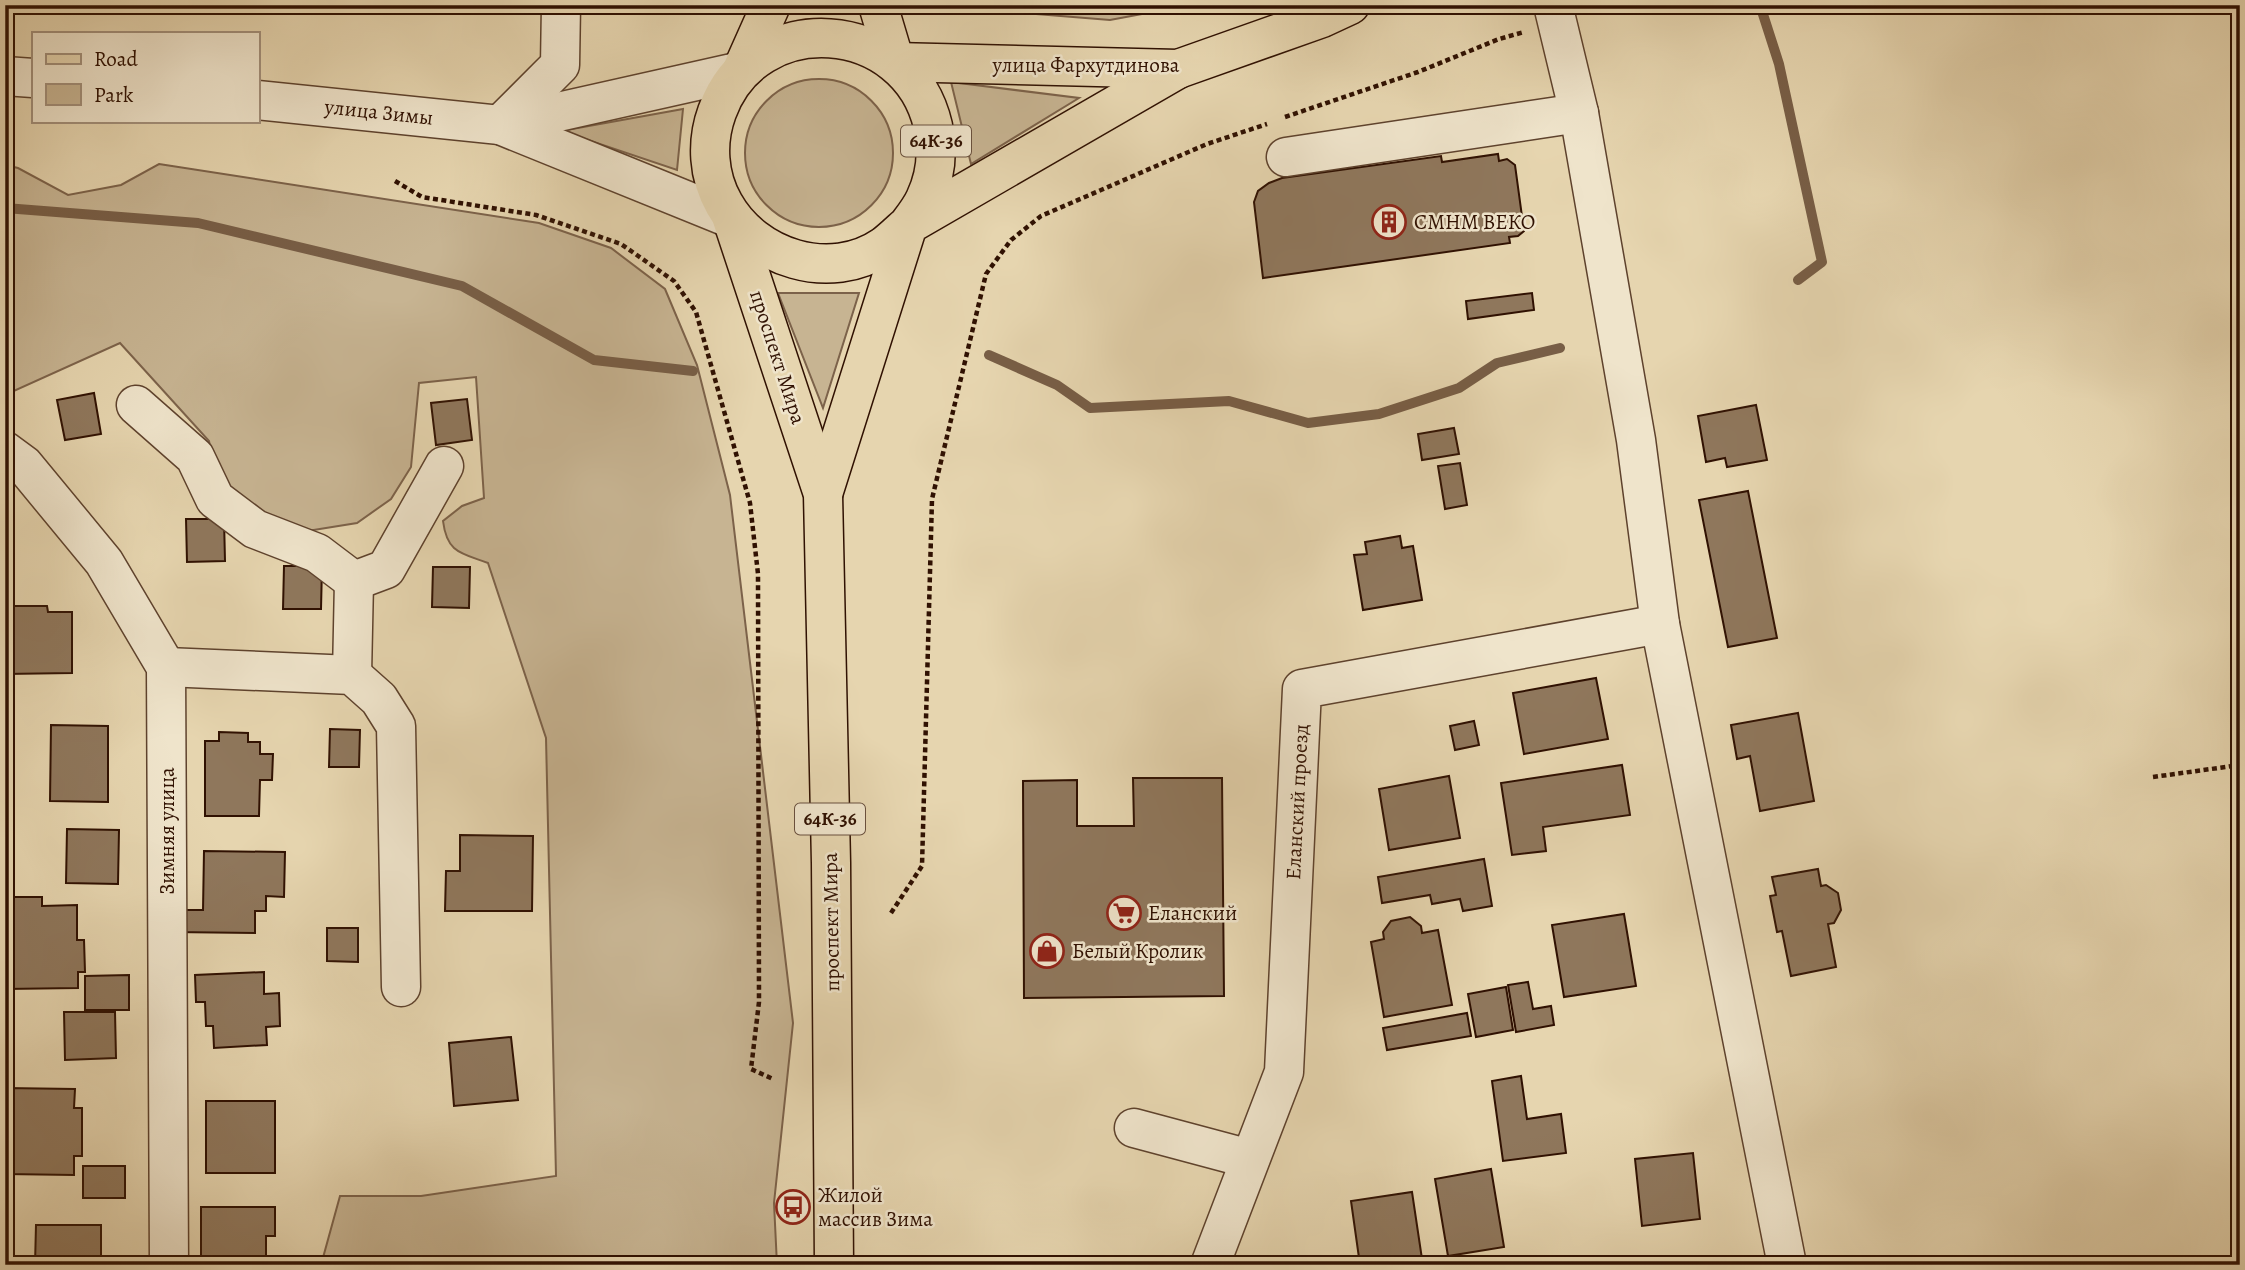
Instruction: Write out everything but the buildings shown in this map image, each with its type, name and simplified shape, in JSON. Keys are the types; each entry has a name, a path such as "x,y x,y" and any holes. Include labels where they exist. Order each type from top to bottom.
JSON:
{"main road":[{"name":"64К-36","path":"741,71 768,51 799,39 832,37 865,44 895,62 915,83 929,110 936,140 935,170 925,200 908,225 882,247 852,260 818,264 785,257 775,252 756,242 732,219 716,191 709,159 711,127 722,97 741,71 771,5"},
{"name":"64К-36","path":"878,5 895,62"},
{"name":"улица Фархутдинова","path":"895,62 1178,69 1322,18 1350,5"},
{"path":"908,225 1178,69"},
{"name":"проспект Мира","path":"732,219 823,494 831,875 834,1265"},
{"name":"проспект Мира","path":"823,494 908,225"}],"street":[{"path":"500,125 560,65 561,5"},
{"path":"1557,16 1579,113 1636,440 1660,624 1787,1265"},
{"path":"500,125 741,71"},
{"path":"5,76 32,78"},
{"name":"улица Зимы","path":"259,100 500,125"},
{"path":"1286,157 1579,113"},
{"path":"500,125 732,219"},
{"path":"136,405 195,457 215,499 255,529 317,553 354,581"},
{"path":"5,451 24,465 104,562 166,667 352,675 379,699 396,726 401,987"},
{"path":"354,581 386,569 444,466"},
{"path":"352,675 354,581"},
{"name":"Еланский проезд","path":"1210,1265 1284,1072 1302,689 1660,624"},
{"name":"Зимняя улица","path":"166,667 169,1265"},
{"path":"1134,1128 1251,1159"}],"path":[{"path":"891,913 922,866 932,499 986,274 1011,240 1041,216 1207,144 1418,72 1557,16 1605,5"},
{"path":"395,181 422,197 536,215 621,244 674,281 696,312 750,503 758,574 759,1002 751,1069 773,1079"},
{"path":"2153,777 2240,765"}],"green space":[{"path":"998,5 1190,5 1110,20 1036,14"},
{"path":"819,79 847,85 871,101 887,125 893,153 887,181 871,205 847,221 819,227 791,221 767,205 751,181 745,153 751,125 767,101 791,85"},
{"path":"951,82 1079,98 971,164"},
{"path":"683,109 677,170 561,131"},
{"path":"159,164 539,223 611,248 665,289 697,365 730,495 793,1023 774,1203 777,1265 321,1265 340,1196 421,1196 556,1176 546,738 488,563 457,550 445,532 443,521 462,506 484,498 476,377 419,383 411,467 391,499 357,523 295,533 219,488 209,441 120,343 5,395 5,165 18,168 68,195 121,185"},
{"path":"778,293 859,293 823,408"}],"waterway":[{"path":"1760,5 1779,64 1822,262 1798,280"},
{"path":"5,208 198,223 462,286 594,360 693,371"},
{"path":"989,355 1057,385 1090,408 1229,401 1308,423 1379,414 1459,388 1497,363 1560,348"}],"place":[{"name":"СМНМ ВЕКО","path":"1389,222"},
{"name":"Еланский","path":"1124,913"},
{"name":"Белый Кролик","path":"1047,951"},
{"name":"Жилой массив Зима","path":"793,1207"}]}
